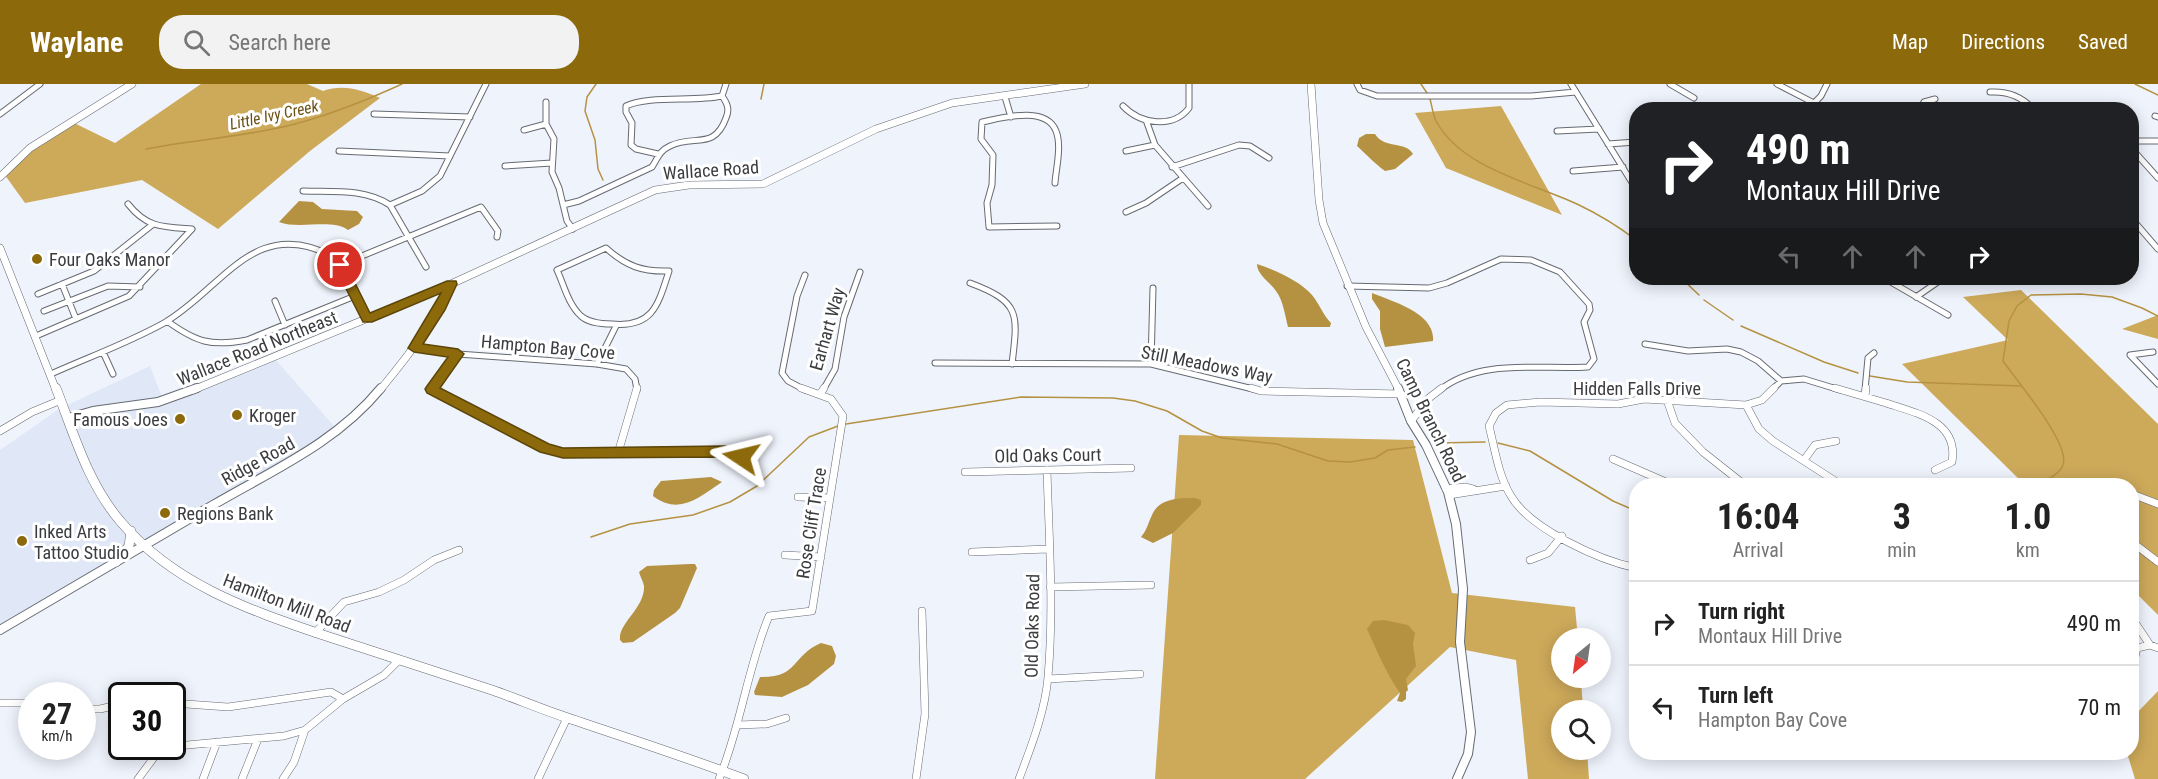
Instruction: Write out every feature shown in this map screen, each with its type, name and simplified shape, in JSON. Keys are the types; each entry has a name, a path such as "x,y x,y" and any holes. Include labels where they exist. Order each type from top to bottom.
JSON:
{"main road":[{"path":"0,177 30,148 132,84"},
{"name":"Hamilton Mill Road","path":"0,248 86,465 104,500 131,531 185,576 235,604 398,661 492,690 567,718 639,740 720,775 744,779"},
{"path":"116,562 129,546 131,531"}],"street":[{"path":"0,114 40,84"},
{"path":"390,205 431,184 440,176 486,84"},
{"path":"563,205 579,201 652,167 658,154 669,146 681,142 707,141 715,137 721,131 729,108 722,96 726,84"},
{"name":"Wallace Road","path":"451,284 655,190 689,185 763,184 876,129 952,103 1085,84"},
{"path":"1123,106 1124,109 1146,120 1164,121 1184,115 1191,104 1189,84"},
{"name":"Camp Branch Road","path":"1311,84 1320,212 1347,286 1401,394 1411,421 1426,445 1448,492 1456,524 1463,589 1460,642 1471,732 1468,754 1457,779"},
{"path":"1357,84 1360,90 1377,96 1531,96 1576,92"},
{"path":"1570,84 1629,177"},
{"path":"1670,84 1694,98"},
{"path":"1777,84 1812,102"},
{"path":"1815,102 1827,84"},
{"path":"1990,92 2001,91 2015,95 2027,102"},
{"path":"658,154 636,149 632,145 632,123 626,112 626,106 636,101 702,99 722,96"},
{"path":"1005,97 1011,117"},
{"path":"1924,102 1935,99"},
{"path":"546,102 546,124 554,139 552,163 567,221 573,229"},
{"path":"374,114 470,117"},
{"path":"1055,183 1057,131 1051,123 1034,116 982,122 981,139 993,155 992,185 987,203 989,227 1057,226"},
{"path":"1146,120 1155,145 1208,206"},
{"path":"524,130 546,124"},
{"path":"1557,131 1599,129"},
{"path":"2139,141 2158,141"},
{"path":"1608,144 1629,142"},
{"path":"1126,151 1155,145"},
{"path":"1172,167 1239,145 1250,146 1269,158"},
{"path":"339,151 450,156"},
{"path":"2139,157 2158,178"},
{"path":"505,166 552,163"},
{"path":"1573,171 1623,167"},
{"path":"1126,212 1146,203 1183,178"},
{"path":"303,191 375,196 390,205 426,267"},
{"path":"36,336 122,300 140,287 192,229 152,225 139,218 128,204"},
{"path":"340,265 481,207 498,231 497,237"},
{"path":"38,294 100,267 152,225"},
{"path":"2139,227 2158,249"},
{"path":"51,374 104,352 167,321 202,297 240,260 256,250 271,247 309,248 328,253 340,265 367,319"},
{"path":"606,248 624,266 638,271 669,271 657,308 649,317 627,326 616,326 592,322 580,316 557,270 606,248"},
{"path":"1347,286 1429,288 1447,283 1501,260 1531,260 1560,272 1588,304 1590,310 1584,322 1594,359 1588,367 1519,368 1471,372 1443,387 1419,408 1411,421"},
{"name":"Earhart Way","path":"821,393 835,369 844,317 860,272"},
{"name":"Rose Cliff Trace","path":"720,775 733,746 758,643 769,616 812,611 843,416 839,403 821,393 796,388 788,383 782,373 797,297 805,275"},
{"path":"970,283 992,291 1012,305 1017,322 1012,364"},
{"path":"62,284 76,319"},
{"name":"Wallace Road Northeast","path":"68,418 83,413 143,406 171,399 451,284"},
{"name":"Ridge Road","path":"0,630 216,503 293,462 327,440 375,396 414,348 439,310 451,284"},
{"path":"1896,285 1948,315"},
{"path":"1916,297 1933,285"},
{"path":"44,311 108,286 140,287"},
{"path":"1152,364 1153,288"},
{"path":"167,321 194,340 207,344 248,340 355,296"},
{"path":"275,301 285,325"},
{"path":"597,364 616,326"},
{"path":"1646,344 1688,351 1727,349 1741,352 1758,361 1781,381"},
{"name":"Hampton Bay Cove","path":"414,348 458,354 597,364 626,369 635,379 637,391 618,453"},
{"path":"104,352 113,374"},
{"path":"2153,352 2130,355 2158,384"},
{"path":"1864,396 1868,358 1874,353"},
{"path":"458,354 431,389 545,448 563,453 725,452 741,457"},
{"name":"Still Meadows Way","path":"935,363 1152,364 1261,391 1401,394"},
{"path":"1831,478 1773,441 1759,429 1746,405 1762,400 1781,381 1804,379 1924,415 1944,429 1954,450 1952,462 1935,470"},
{"name":"Hidden Falls Drive","path":"1629,568 1622,567 1562,536 1516,505 1506,486 1489,426 1496,413 1507,405 1540,402 1618,404 1644,399 1746,405"},
{"path":"0,430 32,412 61,400"},
{"path":"1667,400 1675,423 1703,452 1736,478"},
{"path":"1804,459 1815,445 1836,441"},
{"path":"1613,459 1657,478"},
{"name":"Old Oaks Court","path":"965,472 1131,468"},
{"name":"Old Oaks Road","path":"1019,779 1034,741 1048,680 1050,587 1047,549 1047,470"},
{"path":"1448,492 1468,492 1473,489 1506,486"},
{"path":"798,497 830,498"},
{"path":"2139,497 2158,504"},
{"path":"1530,560 1548,553 1562,536"},
{"path":"2139,547 2158,562"},
{"path":"972,552 1047,549"},
{"path":"315,633 344,602 380,592 404,580 422,566 459,550"},
{"path":"785,555 821,557"},
{"path":"1050,587 1151,585"},
{"path":"915,779 925,714 922,611"},
{"path":"2139,627 2154,646"},
{"path":"2139,648 2154,646"},
{"path":"138,779 155,756 166,747 284,736 305,730 343,699 384,675 398,661"},
{"path":"1048,680 1140,674"},
{"path":"186,704 228,707 332,692 343,699"},
{"path":"0,703 18,703"},
{"path":"538,779 567,718"},
{"path":"738,725 766,724 786,718"},
{"path":"283,779 294,762 305,730"},
{"path":"242,779 258,739"},
{"path":"203,779 217,742"}],"shaded area":[{"path":"201,84 307,84 323,91 352,88 380,98 310,151 218,229 142,180 25,203 2,171 34,141 70,121 115,143"},
{"path":"1501,106 1562,215 1446,168 1415,113"},
{"path":"1366,134 1375,134 1384,142 1405,147 1413,154 1395,169 1385,171 1357,146 1359,138"},
{"path":"299,201 313,202 322,209 357,211 363,217 359,224 348,230 333,225 296,225 279,222"},
{"path":"1257,264 1287,276 1307,290 1331,323 1330,327 1288,327 1284,308 1278,295 1261,275"},
{"path":"2021,290 2158,424 2158,615 2139,596 2139,478 2018,478 1902,364 2008,340 1963,297"},
{"path":"1372,293 1400,304 1420,316 1432,331 1433,341 1385,347 1380,329 1380,311 1372,299"},
{"path":"2158,315 2158,339 2122,329"},
{"path":"274,358 335,427 269,474 163,539 0,631 0,450 59,409 150,366 163,400"},
{"path":"1179,435 1413,440 1452,593 1575,607 1577,628 1551,628 1551,688 1582,688 1582,700 1551,700 1551,760 1588,760 1589,779 1528,779 1516,660 1450,647 1305,779 1155,779"},
{"path":"711,477 722,482 689,502 672,504 653,496 654,490 661,481"},
{"path":"1176,499 1201,500 1201,505 1173,533 1153,543 1141,537 1159,505"},
{"path":"695,564 697,568 680,608 633,642 623,643 620,640 620,634 643,594 644,586 639,572 647,566"},
{"path":"1384,620 1408,625 1415,633 1413,644 1416,666 1406,679 1408,690 1406,699 1402,702 1397,701 1400,693 1386,670 1367,629 1373,621"},
{"path":"821,643 832,646 836,656 834,664 808,685 782,697 755,695 760,677 782,674 811,648"},
{"path":"2158,691 2158,779 2135,779 2129,760 2139,760 2139,711"}],"waterway":[{"name":"Little Ivy Creek","path":"146,149 295,124 376,96 402,84"},
{"path":"596,84 587,97 585,111 595,140 598,169 603,180"},
{"path":"761,99 764,84"},
{"path":"1421,84 1427,93"},
{"path":"2135,84 2158,95"},
{"path":"1430,99 1436,121 1447,137 1462,151 1499,172 1585,208 1629,235"},
{"path":"1688,285 1699,295"},
{"path":"2050,478 2063,465 2059,443 2030,397 2003,361 2009,321 2017,306 2031,295 2081,294 2112,297 2158,316"},
{"path":"1704,300 1733,320"},
{"path":"1741,326 1824,362 1858,373"},
{"path":"1870,376 1907,382 2021,386"},
{"path":"846,424 1021,397 1113,398 1135,401 1167,411 1202,431 1222,438 1277,444 1328,461 1350,462 1375,458 1388,450 1415,447"},
{"path":"591,537 630,524 693,515 730,502 757,486 809,437 838,426"},
{"path":"1437,443 1485,442"},
{"path":"1498,443 1530,451 1613,501 1629,508"}],"place":[{"name":"Four Oaks Manor","path":"37,259"},
{"name":"Kroger","path":"237,415"},
{"name":"Famous Joes","path":"180,419"},
{"name":"Regions Bank","path":"165,513"},
{"name":"Inked Arts Tattoo Studio","path":"22,541"}],"route":[{"path":"340,265 367,319 451,284 448,295 414,348 458,354 431,389 545,448 563,453 725,452 741,457"}]}
